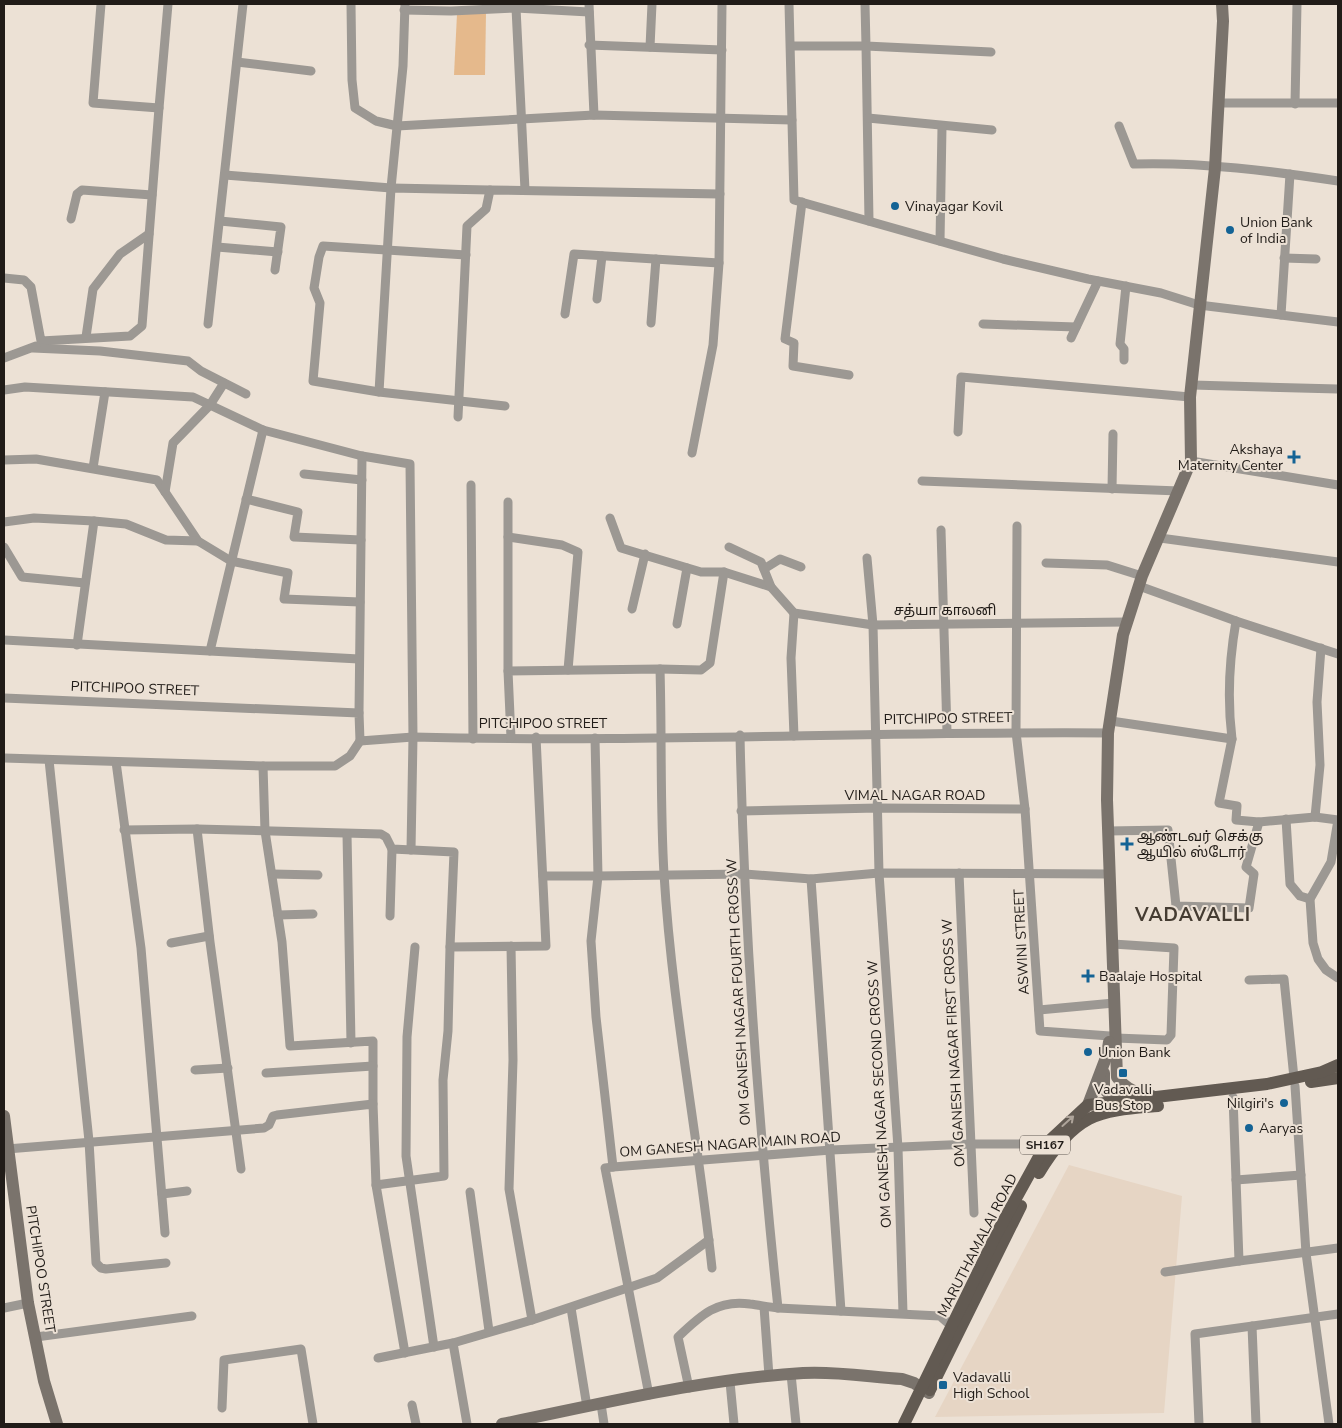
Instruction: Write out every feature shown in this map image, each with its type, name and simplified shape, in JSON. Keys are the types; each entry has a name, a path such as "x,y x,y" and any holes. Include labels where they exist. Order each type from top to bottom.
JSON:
{"main road":[{"path":"1096,1116 1114,1100 1117,1077 1113,1037 1113,944 1108,831 1110,727 1123,635 1140,581 1160,538 1191,461 1191,392 1215,168 1220,102 1222,4"},
{"path":"1088,1105 1113,1037"},
{"path":"1107,1055 1104,1089 1114,1100 1140,1108"},
{"name":"MARUTHAMALAI ROAD","path":"904,1424 925,1391 1048,1158 1088,1119 1140,1108 1233,1097 1294,1082 1338,1065"},
{"path":"1117,1077 1123,1086 1137,1093 1157,1097"},
{"name":"MARUTHAMALAI ROAD","path":"956,1330 998,1231 1046,1144 1088,1105 1114,1100 1338,1078"},
{"name":"PITCHIPOO STREET","path":"4,1116 28,1303 44,1381 56,1424"},
{"path":"502,1424 649,1394 791,1374 806,1373 902,1379 914,1383 925,1391"},
{"name":"MARUTHAMALAI ROAD","path":"913,1424 925,1391"}],"street":[{"path":"101,4 93,103 159,108"},
{"path":"33,348 41,341 130,336 142,326 168,4"},
{"path":"208,324 243,4"},
{"path":"352,4 352,80 355,108 376,121 397,126 594,115 792,120"},
{"path":"650,47 652,4"},
{"path":"692,453 713,345 719,263 722,4"},
{"path":"789,4 794,200 1003,259 1098,281 1161,293 1199,305 1338,322"},
{"path":"865,4 869,221"},
{"path":"1295,104 1297,4"},
{"path":"379,392 391,188 403,66 404,7 589,8 589,45 594,115"},
{"path":"516,8 525,190"},
{"path":"589,45 722,50"},
{"path":"791,46 866,46 991,52"},
{"path":"237,62 311,71"},
{"path":"1220,102 1338,103"},
{"path":"868,118 942,127 992,130"},
{"path":"1119,126 1134,164 1290,174 1338,181"},
{"path":"940,241 942,127"},
{"path":"1280,315 1290,174"},
{"path":"225,175 391,188 720,194"},
{"path":"71,219 77,194 82,190 152,195"},
{"path":"458,417 468,226 486,209 490,190"},
{"path":"802,202 785,339 794,343 793,366 850,375"},
{"path":"220,221 281,227 275,270"},
{"path":"86,337 93,289 120,254 149,234"},
{"path":"466,255 323,246 318,257 314,288 320,303 313,381 379,392 505,406"},
{"path":"217,248 278,252"},
{"path":"565,314 574,254 719,263"},
{"path":"597,299 602,256"},
{"path":"1284,258 1316,259"},
{"path":"651,323 656,259"},
{"path":"4,278 24,280 31,287 41,341"},
{"path":"1071,338 1098,281"},
{"path":"1124,360 1124,350 1120,344 1126,286"},
{"path":"983,324 1076,327"},
{"path":"4,358 33,348 100,351 188,361 246,394"},
{"path":"958,432 960,377 1191,392 1338,389"},
{"path":"165,492 173,443 210,405 224,383"},
{"path":"4,390 25,387 193,397 263,430 362,456 410,464 413,737 411,850"},
{"path":"93,468 105,392"},
{"path":"210,651 263,430"},
{"path":"1112,489 1113,434"},
{"path":"4,758 263,766 335,766 350,756 360,741 359,659 362,456"},
{"path":"4,460 36,459 157,480 198,541 231,561 288,573 284,600 360,602"},
{"path":"1191,461 1338,485"},
{"path":"304,474 362,480"},
{"path":"922,481 1179,491"},
{"path":"470,485 473,739"},
{"path":"246,499 298,512 294,537 361,540"},
{"path":"508,502 508,671 511,738"},
{"path":"4,522 34,518 126,524 166,540 198,541"},
{"path":"610,518 621,548 702,572 724,572 772,587"},
{"path":"77,645 94,521"},
{"path":"1017,526 1016,732 1031,873"},
{"path":"941,530 947,732"},
{"path":"508,537 562,545 578,552 568,670"},
{"path":"1160,538 1338,562"},
{"path":"4,547 22,577 85,583"},
{"path":"729,547 761,562 772,587 794,613 791,658 794,736"},
{"path":"632,609 645,554"},
{"path":"867,558 873,625 874,734"},
{"path":"764,569 780,559 801,567"},
{"path":"1046,563 1107,565 1140,581 1236,621 1338,654"},
{"path":"677,624 688,568"},
{"path":"508,671 701,670 710,663 724,572"},
{"name":"சத்யா காலனி","path":"794,613 873,625 1128,622"},
{"path":"1236,621 1229,661 1228,709 1232,739 1219,803 1238,806 1236,820 1258,822 1315,816 1338,820 1331,862 1310,899 1313,943 1318,959 1326,970 1338,978"},
{"path":"4,640 359,659"},
{"path":"1315,816 1320,765 1317,702 1320,648"},
{"path":"660,670 664,874 681,1039 701,1161 712,1268"},
{"name":"PITCHIPOO STREET","path":"4,698 359,713"},
{"name":"PITCHIPOO STREET","path":"360,741 413,737 473,739 595,738 1016,732 1110,727 1232,739"},
{"name":"OM GANESH NAGAR SECOND CROSS W","path":"874,734 879,873 898,1148 903,1313"},
{"name":"OM GANESH NAGAR FOURTH CROSS W","path":"740,735 741,811 762,1156 778,1308"},
{"path":"450,947 546,946 536,737"},
{"name":"OM GANESH NAGAR MAIN ROAD","path":"595,738 598,876 591,941 596,1017 613,1167 831,1150 971,1144 1046,1144"},
{"path":"49,760 89,1141 96,1262 101,1268 106,1269 166,1264"},
{"path":"116,762 141,948 165,1233"},
{"path":"263,766 266,831 278,914 290,1046 374,1041 373,1104 376,1185 405,1353"},
{"name":"VIMAL NAGAR ROAD","path":"741,811 878,808 1025,809"},
{"path":"1286,819 1290,884 1300,896 1310,899"},
{"path":"1108,831 1168,830 1176,906 1249,908 1254,874 1246,867 1258,822"},
{"path":"124,830 197,829 381,834 386,837 392,849 390,916"},
{"path":"197,829 209,936 241,1169"},
{"path":"347,834 351,1043"},
{"path":"376,1185 444,1176 443,1080 448,1031 454,852 392,849"},
{"name":"OM GANESH NAGAR FIRST CROSS W","path":"959,872 974,1213"},
{"path":"543,876 745,874 811,879 879,873 1110,874"},
{"name":"ASWINI STREET","path":"1031,873 1040,1031 1113,1037"},
{"path":"272,874 318,875"},
{"path":"811,879 841,1311"},
{"path":"278,914 313,914"},
{"path":"171,943 209,936"},
{"path":"1113,944 1174,948 1171,1035 1167,1040 1113,1037"},
{"path":"511,946 513,1060 509,1189 532,1320"},
{"path":"415,947 407,1037 406,1156 434,1347"},
{"path":"1249,980 1284,979 1294,1082 1306,1253 1329,1424"},
{"path":"1039,1010 1114,1007"},
{"path":"266,1073 373,1066"},
{"path":"195,1070 228,1068"},
{"path":"1233,1097 1239,1261"},
{"path":"7,1149 157,1135 264,1128 269,1125 273,1116 277,1115 373,1104"},
{"path":"613,1167 605,1168 649,1394"},
{"path":"1236,1180 1301,1175"},
{"path":"162,1194 187,1191"},
{"path":"470,1192 489,1331"},
{"path":"378,1358 453,1343 571,1308 629,1288 657,1278 710,1240"},
{"path":"1165,1272 1338,1248"},
{"path":"4,1308 28,1303"},
{"path":"689,1388 678,1337 704,1313 727,1303 750,1303 778,1308 940,1316 956,1330"},
{"path":"764,1307 769,1376"},
{"path":"571,1308 587,1407"},
{"path":"1199,1424 1195,1334 1338,1314"},
{"path":"36,1337 192,1316"},
{"path":"1252,1326 1256,1424"},
{"path":"453,1343 467,1424"},
{"path":"222,1408 224,1360 301,1349 313,1424"},
{"path":"791,1374 796,1424"},
{"path":"730,1382 734,1424"},
{"path":"412,1404 416,1424"},
{"path":"601,1404 604,1424"}],"shaded area":[{"path":"486,13 485,75 454,75 457,14"},
{"path":"1069,1165 1182,1196 1164,1413 935,1417"}],"place":[{"name":"Vinayagar Kovil","path":"895,206"},
{"name":"Union Bank of India","path":"1230,230"},
{"name":"Akshaya Maternity Center","path":"1294,457"},
{"name":"ஆண்டவர் செக்கு ஆயில் ஸ்டோர்","path":"1127,844"},
{"name":"Baalaje Hospital","path":"1088,976"},
{"name":"Union Bank","path":"1088,1052"},
{"name":"Vadavalli Bus Stop","path":"1123,1073"},
{"name":"Nilgiri's","path":"1284,1103"},
{"name":"Aaryas","path":"1249,1128"},
{"name":"Vadavalli High School","path":"943,1385"}],"district":[{"name":"VADAVALLI","path":"1193,914"}]}
